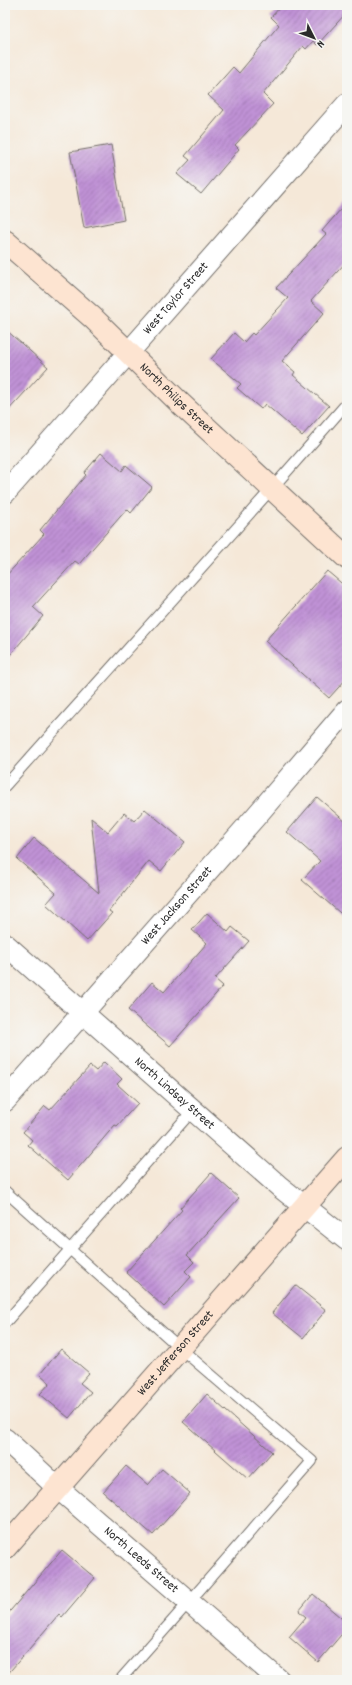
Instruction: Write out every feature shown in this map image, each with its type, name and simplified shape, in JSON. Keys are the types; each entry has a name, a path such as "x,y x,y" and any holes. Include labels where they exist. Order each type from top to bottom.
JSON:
{"street":[{"name":"West Taylor Street","path":"5,493 347,104"},
{"name":"North Philips Street","path":"5,241 93,318 182,405 347,558"},
{"name":"West Jackson Street","path":"5,1101 347,710"},
{"name":"North Lindsay Street","path":"5,944 84,1012 280,1187 347,1240"},
{"name":"West Jefferson Street","path":"5,1548 347,1158"},
{"name":"North Leeds Street","path":"5,1439 58,1488 279,1680"}],"lane":[{"path":"5,786 204,562 272,489 347,403"},
{"path":"5,1323 192,1110"},
{"path":"5,1191 71,1248 180,1348 312,1461 120,1680"}],"building":[{"path":"282,5 347,5 347,12 317,45 313,41 306,49 303,46 263,94 273,104 235,145 239,149 201,194 177,174 190,160 185,156 224,110 208,95 233,67 239,73 279,25 271,17"},
{"path":"111,145 124,220 84,228 70,152"},
{"path":"347,202 347,261 311,301 324,313 282,361 295,372 293,375 329,406 302,436 265,404 261,409 237,388 241,384 211,359 234,333 244,342 252,333 254,335 288,298 276,288 326,234 322,231"},
{"path":"5,329 48,367 5,414"},
{"path":"101,453 122,471 126,465 152,487 131,513 127,509 79,564 75,561 33,607 43,616 5,661 5,577 44,534 40,530 86,475 84,473"},
{"path":"327,571 347,588 347,678 329,698 265,641"},
{"path":"317,797 347,823 347,919 302,880 320,861 287,832"},
{"path":"145,809 185,842 161,871 149,861 109,911 112,913 87,941 46,904 56,893 17,859 34,838 99,893 91,818 108,832 124,813 134,821"},
{"path":"207,913 228,932 232,927 249,941 215,979 223,986 170,1046 128,1010 152,982 164,992 207,943 192,930"},
{"path":"104,1062 122,1079 117,1084 138,1103 117,1126 115,1125 68,1180 28,1145 32,1140 23,1132 45,1106 50,1110 90,1066 96,1071"},
{"path":"211,1173 239,1198 187,1255 194,1262 185,1271 191,1277 164,1307 126,1272 182,1210 180,1208"},
{"path":"295,1285 326,1310 303,1338 272,1313"},
{"path":"61,1349 89,1373 80,1383 91,1392 69,1418 40,1394 50,1383 40,1374"},
{"path":"207,1394 272,1452 248,1479 183,1422"},
{"path":"126,1466 148,1485 162,1469 190,1493 153,1535 103,1492"},
{"path":"62,1550 95,1578 62,1617 59,1614 5,1677 5,1617"},
{"path":"313,1594 347,1623 347,1628 318,1662 289,1637 306,1617 299,1611"}]}
